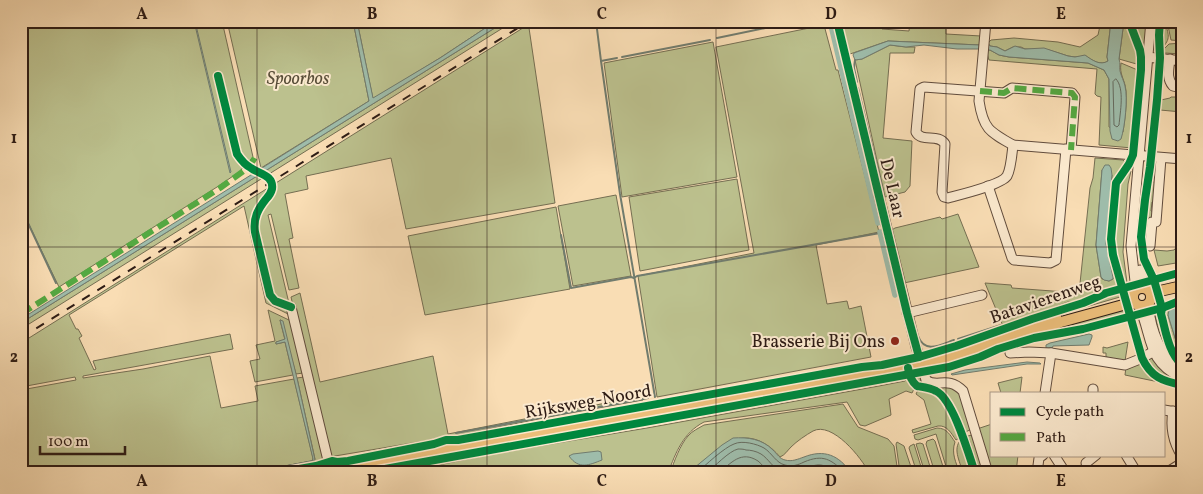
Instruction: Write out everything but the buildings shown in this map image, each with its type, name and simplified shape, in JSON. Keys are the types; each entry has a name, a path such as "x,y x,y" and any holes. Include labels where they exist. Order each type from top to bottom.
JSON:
{"main road":[{"name":"Batavierenweg","path":"883,372 893,372 921,364 943,362 1037,332 1061,322 1182,286"},
{"name":"Batavierenweg","path":"1142,297 1182,292"},
{"name":"Rijksweg-Noord","path":"307,473 331,471 357,464 883,372"}],"street":[{"path":"986,21 979,100 987,126 994,134 1013,145 1182,159"},
{"path":"1056,21 1059,24 1062,21"},
{"path":"1151,21 1137,237 1142,314 1157,350 1158,360 1172,374 1182,378"},
{"path":"1150,58 1156,21"},
{"path":"1150,58 1182,61"},
{"path":"1170,59 1169,81 1173,86 1182,88"},
{"path":"988,186 1012,258 1014,260 1050,263 1056,260 1075,97 1072,93 1012,88 1004,93 922,88 919,91 917,135 941,139 946,144 942,192 944,197 948,198 1004,180 1008,175 1013,145"},
{"path":"1150,246 1152,222 1156,222 1161,158"},
{"name":"De Laar","path":"879,196 921,364"},
{"path":"907,313 982,296"},
{"path":"291,307 331,471"},
{"path":"1010,353 1051,353 1125,365 1157,350"},
{"path":"1157,350 1182,371"},
{"path":"1045,392 1051,353"},
{"path":"921,364 928,382 951,383 963,391 988,473"},
{"path":"1173,411 1171,422 1172,435 1182,456"},
{"path":"1037,473 1039,458 1042,456"},
{"path":"1055,456 1064,473"},
{"path":"1086,463 1095,456"},
{"path":"1127,456 1137,473"},
{"path":"1168,472 1182,463"}],"green space":[{"path":"21,21 222,21 253,157 239,172 217,187 59,287 21,208"},
{"name":"Spoorbos","path":"227,21 353,21 369,101 261,168"},
{"path":"357,21 496,21 373,99"},
{"path":"506,21 514,21 21,329 21,323"},
{"path":"534,21 540,21 529,28 555,203 406,229 391,158 306,176 308,189 285,194 293,238 289,239 299,288 289,290 271,214 268,215 292,316 266,303 244,206 69,315 82,336 79,338 94,370 96,369 93,361 230,334 233,349 83,376 83,378 210,356 221,408 258,401 255,386 294,379 313,458 312,461 246,473 21,473 21,390 76,380 75,377 21,387 21,343"},
{"path":"840,21 859,21 858,27 879,28 879,21 883,22 882,29 909,31 910,21 946,21 946,34 981,36 980,45 888,41 850,54"},
{"path":"1101,21 1111,21 1108,61 1103,63 1094,61 1086,56 1068,56 1049,50 1013,47 1005,51 990,46 988,43 991,40 1014,38 1058,42 1080,47 1098,35"},
{"path":"1124,21 1126,21 1138,49 1140,65 1119,59"},
{"path":"1130,21 1149,21 1146,55 1142,55"},
{"path":"1161,21 1165,21 1168,39 1161,49"},
{"path":"1167,21 1182,21 1182,41 1171,40"},
{"path":"824,25 836,70 838,70 879,232 816,245 827,304 847,301 849,309 861,306 871,357 657,397 638,276 754,253 716,47"},
{"path":"713,42 737,177 622,197 604,63"},
{"path":"1182,43 1182,54 1165,53 1165,56 1163,56 1163,50 1169,44"},
{"path":"890,45 915,47 914,53 890,53 883,138 912,141 910,186 905,192 885,197 855,60 862,59"},
{"path":"987,50 1009,57 1088,63 1104,70 1109,79 1109,127 1123,132 1126,96 1121,63 1140,71 1132,148 1099,145 1101,97 1095,94 1097,69 989,60"},
{"path":"1171,97 1182,97 1182,112 1160,110 1156,148 1154,148 1159,103 1161,100"},
{"path":"1095,158 1123,160 1127,164 1115,179 1109,242 1119,285 1094,296 1068,302 1003,326 985,283 1011,285 1012,288 1079,293 1090,188","holes":["1102,170 1112,175 1106,244 1113,277 1109,281 1101,277 1096,245"]},
{"path":"1145,169 1148,169 1140,239 1143,258 1151,277 1146,278 1139,254 1140,217"},
{"path":"1151,169 1154,169 1153,182 1157,183 1155,202 1152,202 1151,211 1155,212 1154,218 1148,219 1145,222 1148,228 1148,246 1144,245 1144,226"},
{"path":"1128,170 1131,171 1128,184 1123,252 1127,283 1123,284 1112,240 1117,182 1123,173"},
{"path":"737,179 749,250 640,271 629,197"},
{"path":"616,195 631,276 573,286 558,206"},
{"path":"556,207 570,289 425,315 408,236"},
{"path":"958,214 979,267 904,283 890,231 895,228"},
{"path":"1182,230 1182,262 1158,266 1154,250 1174,250 1181,242"},
{"path":"1120,289 1120,297 1037,321 1036,319 1081,305"},
{"path":"300,293 320,382 433,356 448,434 647,395 643,400 448,437 329,457 291,297"},
{"path":"1182,301 1182,317 1181,314 1168,315 1177,344 1182,352 1182,363 1173,351 1162,313 1164,308"},
{"path":"1126,309 1128,316 1078,330 1041,335 1042,332"},
{"path":"268,310 291,321 303,373 296,374 280,320 285,340 276,342 276,344 285,342 293,375 255,382 250,361 260,359 256,345 275,341"},
{"path":"1160,314 1168,343 1163,345 1156,326 1155,315"},
{"path":"1128,342 1125,361 1106,357 1106,353 1103,353 1103,347 1107,348"},
{"path":"1152,357 1182,381 1182,384 1155,374 1145,360"},
{"path":"1142,361 1149,372 1160,380 1159,382 1125,375 1126,367"},
{"path":"918,374 922,383 926,385 957,388 972,429 963,433 954,412 942,394 918,383 913,375"},
{"path":"304,377 325,461 308,467 251,473 314,461 297,378"},
{"path":"909,377 912,385 915,387 912,393 906,391 889,399 891,415 865,426 860,425 847,402 704,422 685,437 668,473 401,473 491,454 879,386 905,381"},
{"path":"1022,377 1020,392 1001,392 998,383"},
{"path":"919,388 934,392 941,397 952,413 962,436 956,440 948,430 941,426 913,433 912,430 931,424 924,400 916,394"},
{"path":"843,404 858,427 888,439 894,446 898,473 869,473 846,443 829,431 821,429 805,436 780,457 764,443 754,439 740,438 708,458 691,473 670,473 685,440 691,433 704,425"},
{"path":"990,425 990,456 1018,456 1016,473 990,473 977,429"},
{"path":"937,428 950,434 955,442 954,454 960,473 948,473 936,434 918,440 915,439 914,435"},
{"path":"975,436 986,473 980,473 969,439 967,440 976,473 964,437"},
{"path":"963,438 973,473 963,473 959,459 957,450 959,442"},
{"path":"933,439 945,473 935,473 926,444 927,441"},
{"path":"897,442 904,446 913,473 900,473"},
{"path":"914,444 923,473 917,473 909,448"},
{"path":"916,444 923,444 932,473 925,473"}],"water":[{"path":"194,21 231,172 230,173"},
{"path":"353,21 357,21 373,98 440,58 496,21 506,21 21,323 21,319 369,101"},
{"path":"1111,21 1124,21 1119,59 1120,71 1125,84 1126,105 1121,139 1118,141 1112,139 1110,131 1109,79 1104,70 1088,63 1009,57 987,50 988,43 990,46 1005,51 1015,46 1025,49 1044,48 1068,56 1085,55 1096,62 1102,63 1108,61"},
{"path":"888,41 980,45 980,49 957,49 924,45 906,47 890,45 862,59 855,60 854,53"},
{"path":"1105,165 1109,165 1112,175 1106,244 1113,277 1109,281 1101,277 1096,245 1102,170"},
{"path":"1176,308 1182,317 1182,352 1177,344 1168,315 1169,310"},
{"path":"280,320 283,321 297,378 315,460 312,461 285,342 276,344 276,342 285,339"},
{"path":"1089,334 1092,337 1089,345 1053,346 1052,348 1046,348 1046,345 1050,343"},
{"path":"1027,362 1041,364 1027,364 951,374 965,370"},
{"path":"733,438 749,438 759,441 769,446 782,459 788,461 818,454 831,455 851,473 691,473 694,468"},
{"path":"601,452 602,460 588,465 580,465 569,456 573,454"},
{"path":"294,464 251,473 246,473"}],"waterway":[{"path":"596,21 601,61"},
{"path":"717,38 799,21"},
{"path":"830,21 878,223"},
{"path":"622,57 710,40"},
{"path":"617,58 601,61 620,194 655,397"},
{"path":"855,60 854,68 857,82"},
{"path":"858,88 883,191"},
{"path":"886,206 891,227"},
{"path":"21,208 56,283"},
{"path":"880,232 895,295"},
{"path":"561,235 571,288 880,233"},
{"path":"958,339 1001,325"},
{"path":"918,336 925,345 933,347 954,340"},
{"path":"456,433 648,398"}],"railway":[{"path":"21,338 529,21"}],"marked path":[{"path":"980,91 1004,93 1012,88 1072,93 1075,97 1071,150"},
{"path":"21,314 220,188 249,167 256,156"}],"cycle path":[{"path":"837,21 919,357"},
{"path":"1129,21 1140,50 1141,70 1133,155 1116,183 1111,239 1113,255 1145,364 1158,377 1182,385"},
{"path":"1160,21 1157,100 1141,237 1144,259 1154,280 1162,308 1161,314 1168,341 1177,360 1182,365"},
{"path":"218,76 237,154 247,165 268,178 272,184 272,189 257,214 255,232 270,295 275,301 291,307"},
{"path":"277,473 332,461 348,461 446,440 458,440 919,357 1083,303 1106,293 1182,272"},
{"path":"363,473 949,367 1034,338 1083,329 1162,308 1182,300"},
{"path":"908,368 911,378 917,386 936,391 948,405 960,428 975,473"}],"place":[{"name":"Brasserie Bij Ons","path":"895,341"}]}
